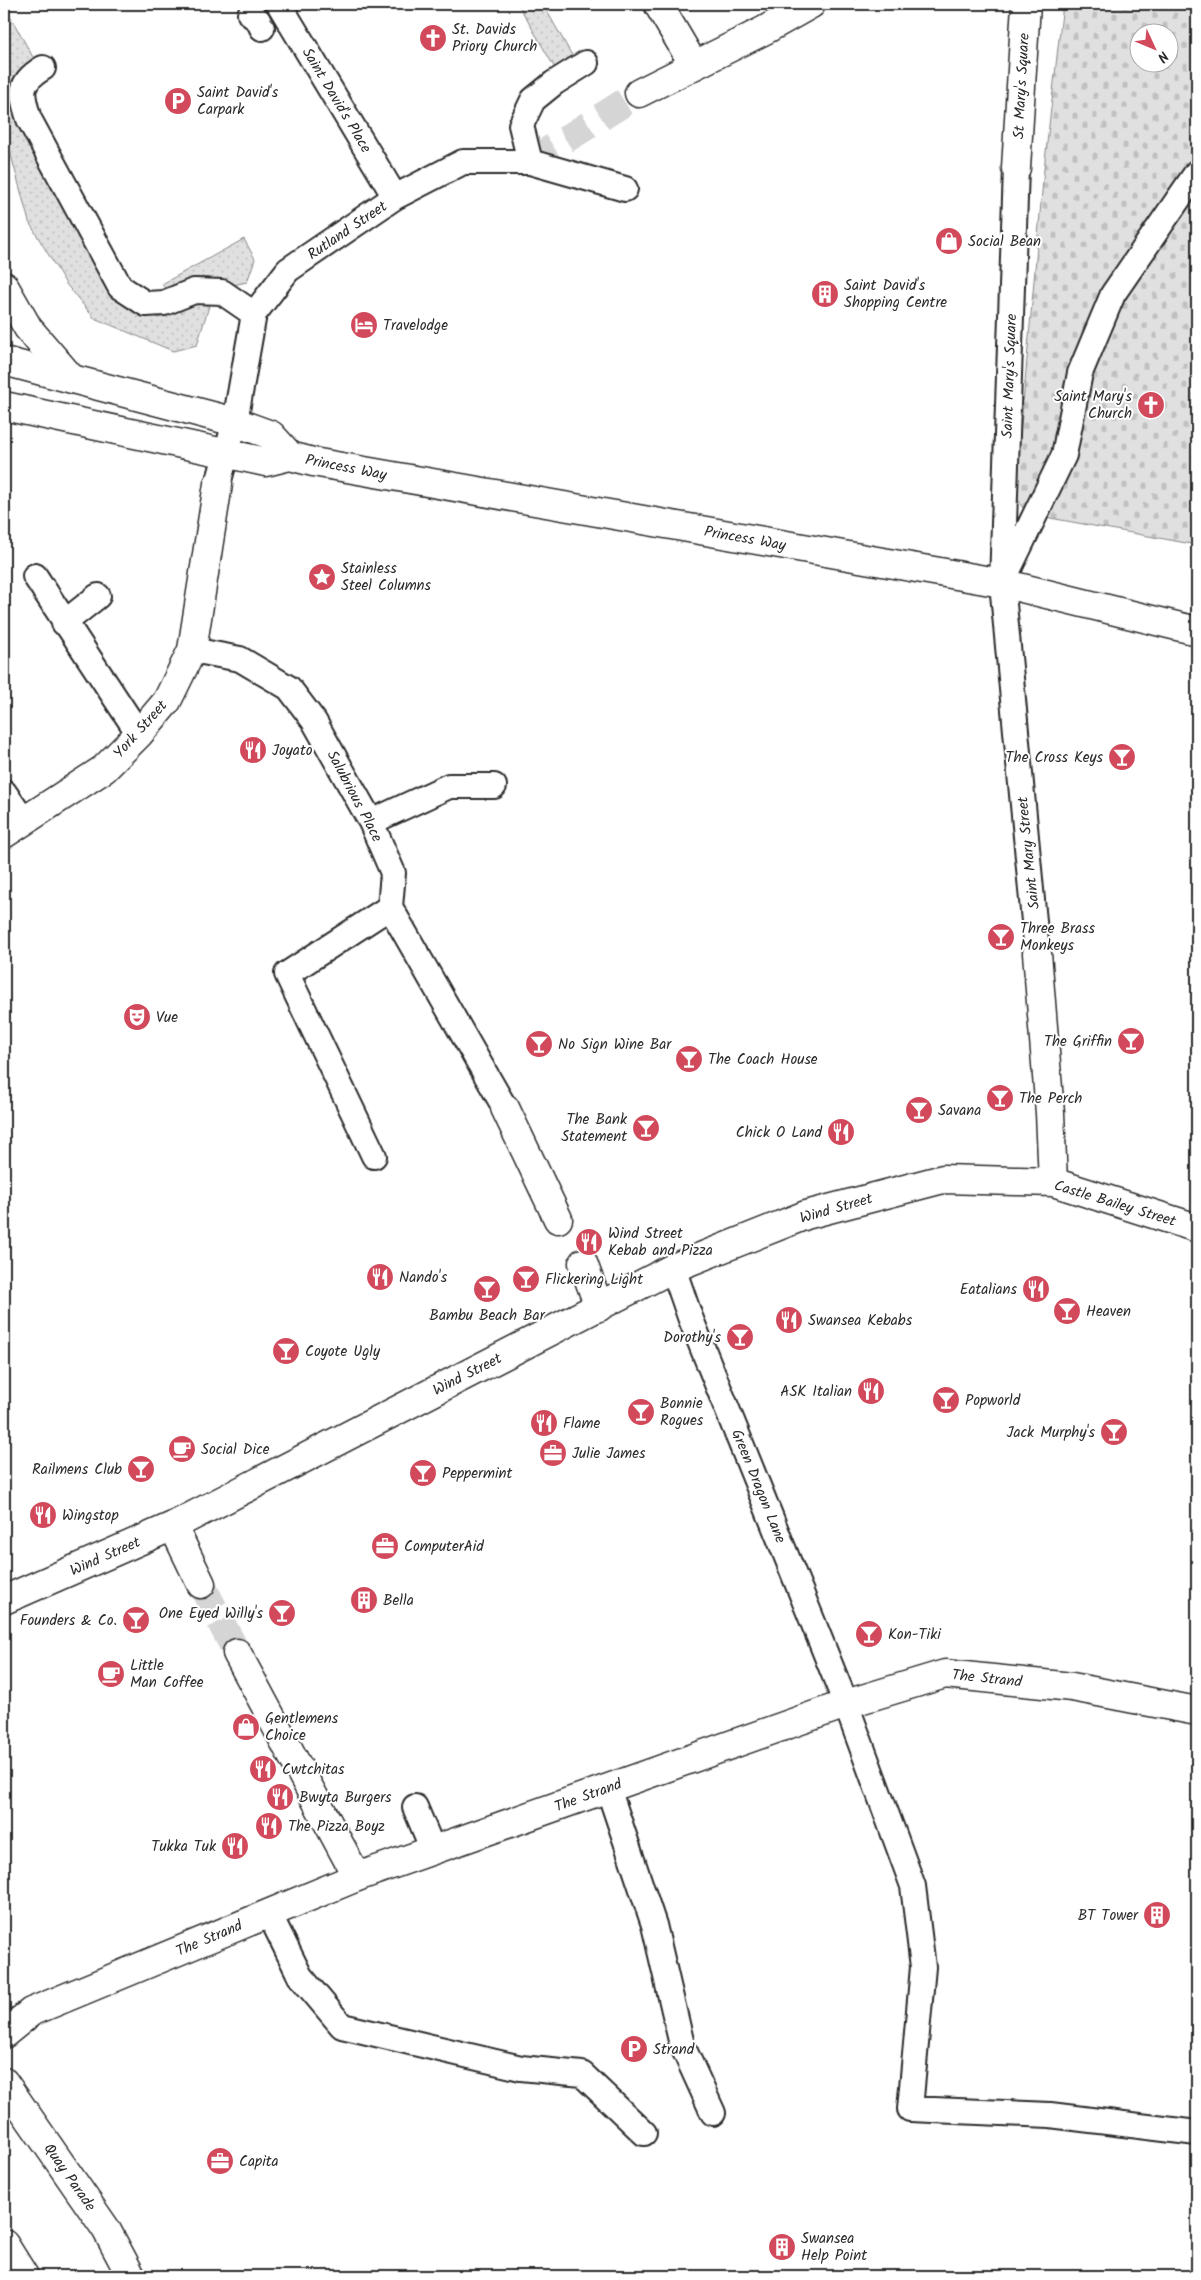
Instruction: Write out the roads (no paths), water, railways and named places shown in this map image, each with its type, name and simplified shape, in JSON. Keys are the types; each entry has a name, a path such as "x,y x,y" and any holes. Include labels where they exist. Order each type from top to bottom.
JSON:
{"street":[{"path":"658,4 694,64"},
{"path":"639,93 765,30 811,4"},
{"name":"St Mary's Square","path":"1016,168 1026,4"},
{"path":"4,286 28,328 70,377"},
{"name":"Princess Way","path":"4,360 235,422 271,435 290,456"},
{"name":"Princess Way","path":"4,406 266,462 290,456 313,462 1002,584 1197,631"},
{"name":"York Street","path":"14,828 104,768 139,734 167,701 192,650 218,484"},
{"name":"Saint Mary Street","path":"1037,954 1050,1112 1053,1182"},
{"path":"505,1108 558,1218"},
{"name":"Castle Bailey Street","path":"943,1179 1053,1182 1197,1228"},
{"name":"Wind Street","path":"4,1600 173,1526 673,1268 806,1215 943,1179"},
{"path":"583,1263 599,1307"},
{"path":"173,1526 201,1584"},
{"path":"237,1653 357,1877"},
{"name":"The Strand","path":"4,2034 30,2012 357,1877 846,1704 945,1674 1072,1687 1197,1711"},
{"name":"Quay Parade","path":"4,2082 106,2229 130,2276"},
{"path":"4,2244 24,2276"}],"lane":[{"name":"Saint David's Place","path":"279,4 395,197"},
{"path":"530,162 521,125 533,100 554,83 586,63"},
{"path":"43,68 28,77 22,96 29,119 120,287 146,304 164,304 194,291 222,292 254,314"},
{"name":"Rutland Street","path":"218,484 235,422 254,314 288,270 395,197 463,162 530,162 625,189"},
{"name":"Saint Mary's Square","path":"1002,584 1016,168"},
{"path":"1002,584 1064,455 1080,373 1113,294 1197,172"},
{"path":"35,576 64,623 139,734"},
{"name":"Saint Mary Street","path":"1002,584 1037,954"},
{"path":"64,623 98,596"},
{"name":"Salubrious Place","path":"192,650 240,659 289,688 314,721 371,822 393,873 390,907"},
{"path":"371,822 450,786 494,786"},
{"path":"4,792 14,828"},
{"path":"374,1156 287,974 390,907 505,1108"},
{"name":"Green Dragon Lane","path":"673,1268 690,1317 846,1704 913,1886 923,1967 910,2109 1050,2115 1197,2133"},
{"path":"608,1788 654,1925 682,2045 713,2113"},
{"path":"415,1807 433,1850"},
{"path":"269,1913 300,1976 342,2026 521,2068 582,2074 644,2133"}],"tunnel":[{"path":"530,162 639,93"},
{"path":"201,1584 237,1653"}],"place":[{"name":"St. Davids Priory Church","path":"433,38"},
{"name":"Saint David's Carpark","path":"178,101"},
{"name":"Social Bean","path":"949,241"},
{"name":"Saint David's Shopping Centre","path":"825,294"},
{"name":"Travelodge","path":"364,325"},
{"name":"Saint Mary's Church","path":"1151,405"},
{"name":"Stainless Steel Columns","path":"322,577"},
{"name":"Joyato","path":"253,750"},
{"name":"The Cross Keys","path":"1122,757"},
{"name":"Three Brass Monkeys","path":"1001,937"},
{"name":"Vue","path":"137,1017"},
{"name":"The Griffin","path":"1131,1041"},
{"name":"No Sign Wine Bar","path":"539,1044"},
{"name":"The Coach House","path":"689,1059"},
{"name":"The Perch","path":"1000,1098"},
{"name":"Savana","path":"919,1110"},
{"name":"The Bank Statement","path":"646,1128"},
{"name":"Chick O Land","path":"841,1132"},
{"name":"Wind Street Kebab and Pizza","path":"589,1242"},
{"name":"Nando's","path":"380,1277"},
{"name":"Flickering Light","path":"526,1279"},
{"name":"Bambu Beach Bar","path":"487,1289"},
{"name":"Eatalians","path":"1036,1289"},
{"name":"Heaven","path":"1067,1311"},
{"name":"Swansea Kebabs","path":"789,1320"},
{"name":"Dorothy's","path":"740,1337"},
{"name":"Coyote Ugly","path":"286,1351"},
{"name":"ASK Italian","path":"871,1391"},
{"name":"Popworld","path":"946,1400"},
{"name":"Bonnie Rogues","path":"641,1412"},
{"name":"Flame","path":"544,1423"},
{"name":"Jack Murphy's","path":"1114,1432"},
{"name":"Social Dice","path":"182,1449"},
{"name":"Julie James","path":"553,1453"},
{"name":"Railmens Club","path":"141,1469"},
{"name":"Peppermint","path":"423,1473"},
{"name":"Wingstop","path":"43,1515"},
{"name":"ComputerAid","path":"385,1546"},
{"name":"Bella","path":"364,1600"},
{"name":"One Eyed Willy's","path":"282,1613"},
{"name":"Founders & Co.","path":"136,1620"},
{"name":"Kon-Tiki","path":"869,1634"},
{"name":"Little Man Coffee","path":"111,1674"},
{"name":"Gentlemens Choice","path":"246,1727"},
{"name":"Cwtchitas","path":"263,1769"},
{"name":"Bwyta Burgers","path":"280,1797"},
{"name":"The Pizza Boyz","path":"269,1826"},
{"name":"Tukka Tuk","path":"235,1846"},
{"name":"BT Tower","path":"1157,1915"},
{"name":"Strand","path":"634,2049"},
{"name":"Capita","path":"220,2161"},
{"name":"Swansea Help Point","path":"782,2247"}]}
